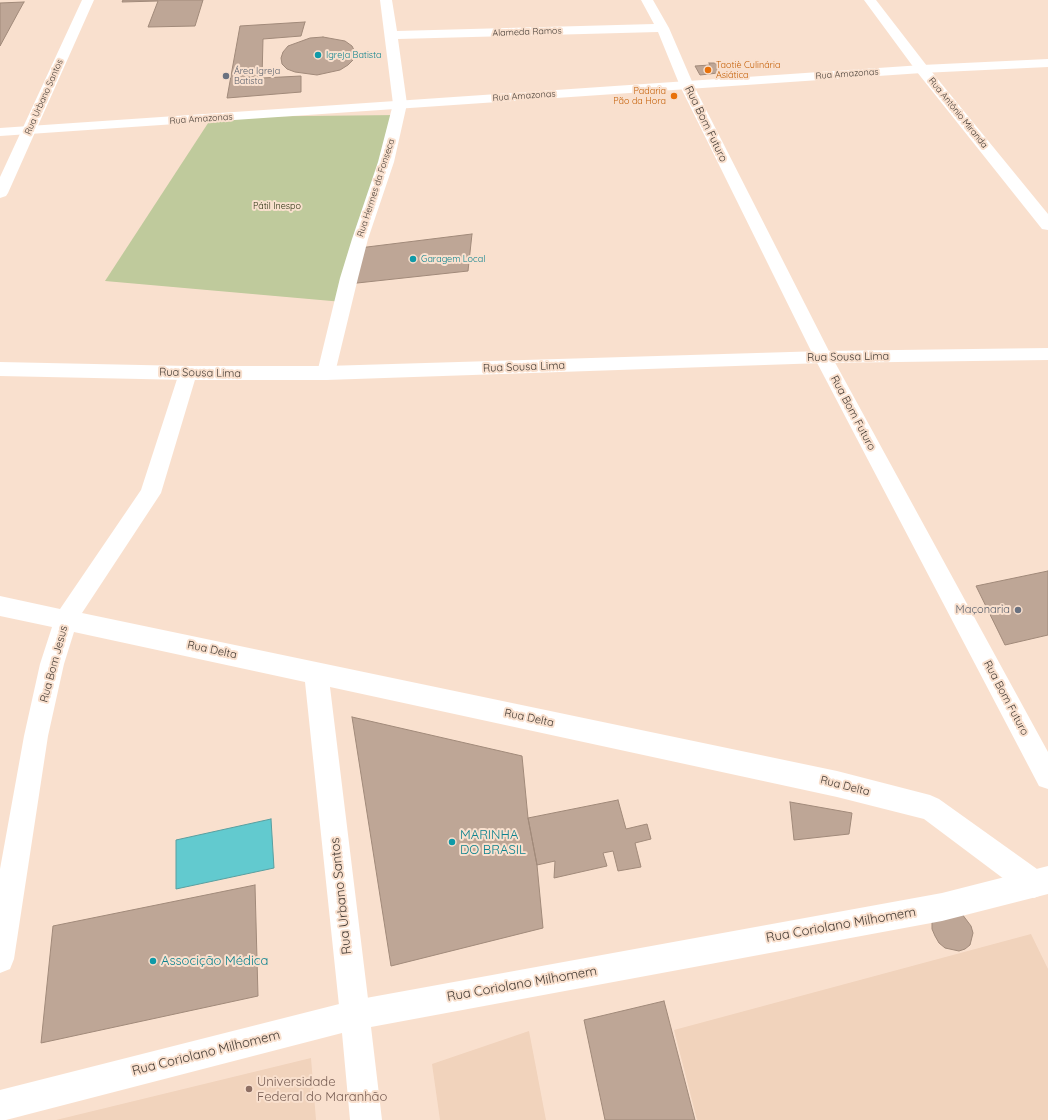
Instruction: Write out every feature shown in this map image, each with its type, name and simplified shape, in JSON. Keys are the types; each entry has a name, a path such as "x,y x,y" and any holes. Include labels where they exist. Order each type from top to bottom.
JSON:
{"street":[{"name":"Rua Urbano Santos","path":"0,193 88,0"},
{"name":"Rua Hermes da Fonseca","path":"326,373 348,278 386,162 400,104 392,35 386,0"},
{"name":"Rua Bom Futuro","path":"647,0 663,28 687,86 823,358 1048,777"},
{"name":"Rua Antônio Miranda","path":"870,0 922,69 1048,225"},
{"name":"Alameda Ramos","path":"392,35 663,28"},
{"name":"Rua Amazonas","path":"0,132 208,119 400,104 687,86 922,69 1048,63"},
{"name":"Rua Sousa Lima","path":"0,369 188,373 326,373 823,358 1048,354"},
{"name":"Rua Bom Jesus","path":"0,959 36,736 52,664 66,619 151,493 188,373"},
{"name":"Rua Delta","path":"0,606 837,784 930,808 1041,882"},
{"name":"Rua Urbano Santos","path":"316,673 366,1120"},
{"name":"Rua Coriolano Milhomem","path":"0,1106 355,1015 934,908 1041,882"}],"shaded area":[{"path":"1031,934 1048,969 1048,1120 697,1120 674,1030"},
{"path":"529,1031 546,1120 440,1120 432,1064"},
{"name":"Universidade Federal do Maranhão","path":"311,1058 316,1120 56,1120"}],"green space":[{"name":"Pátil Inespo","path":"399,115 343,302 105,281 212,117"}],"water":[{"path":"271,819 274,868 176,889 176,840"}],"building":[{"path":"123,0 203,0 195,26 148,27 158,1 122,2"},
{"path":"24,2 19,11 0,46 0,3"},
{"path":"305,22 301,36 263,39 262,78 301,76 301,92 227,98 240,26"},
{"name":"Igreja Batista","path":"323,37 345,41 352,46 355,52 354,59 340,70 317,75 295,72 287,69 282,64 281,58 283,52 288,46 310,38"},
{"path":"709,63 716,63 718,73 700,75 695,66 710,65"},
{"name":"Garagem Local","path":"472,234 468,271 348,284 359,248"},
{"name":"Maçonaria","path":"1048,571 1048,635 1005,645 976,586"},
{"name":"MARINHA DO BRASIL","path":"352,717 522,756 528,818 537,865 543,928 391,966"},
{"path":"618,800 626,829 647,824 651,839 635,843 641,867 618,871 613,851 603,853 607,866 554,878 555,861 537,865 528,818"},
{"path":"790,802 852,813 849,834 794,840"},
{"name":"Associção Médica","path":"255,885 258,996 41,1043 53,926"},
{"path":"962,914 971,926 973,933 970,945 959,951 945,948 939,943 935,936 932,929 932,922"},
{"path":"664,1001 695,1120 605,1120 584,1020"}],"place":[{"name":"Igreja Batista","path":"318,55"},
{"name":"Taotiè Culinária Asiática","path":"708,70"},
{"name":"Área Igreja Batista","path":"226,76"},
{"name":"Padaria Pão da Hora","path":"674,96"},
{"name":"Garagem Local","path":"413,259"},
{"name":"Maçonaria","path":"1018,610"},
{"name":"MARINHA DO BRASIL","path":"452,842"},
{"name":"Associção Médica","path":"153,961"},
{"name":"Universidade Federal do Maranhão","path":"249,1089"}]}
